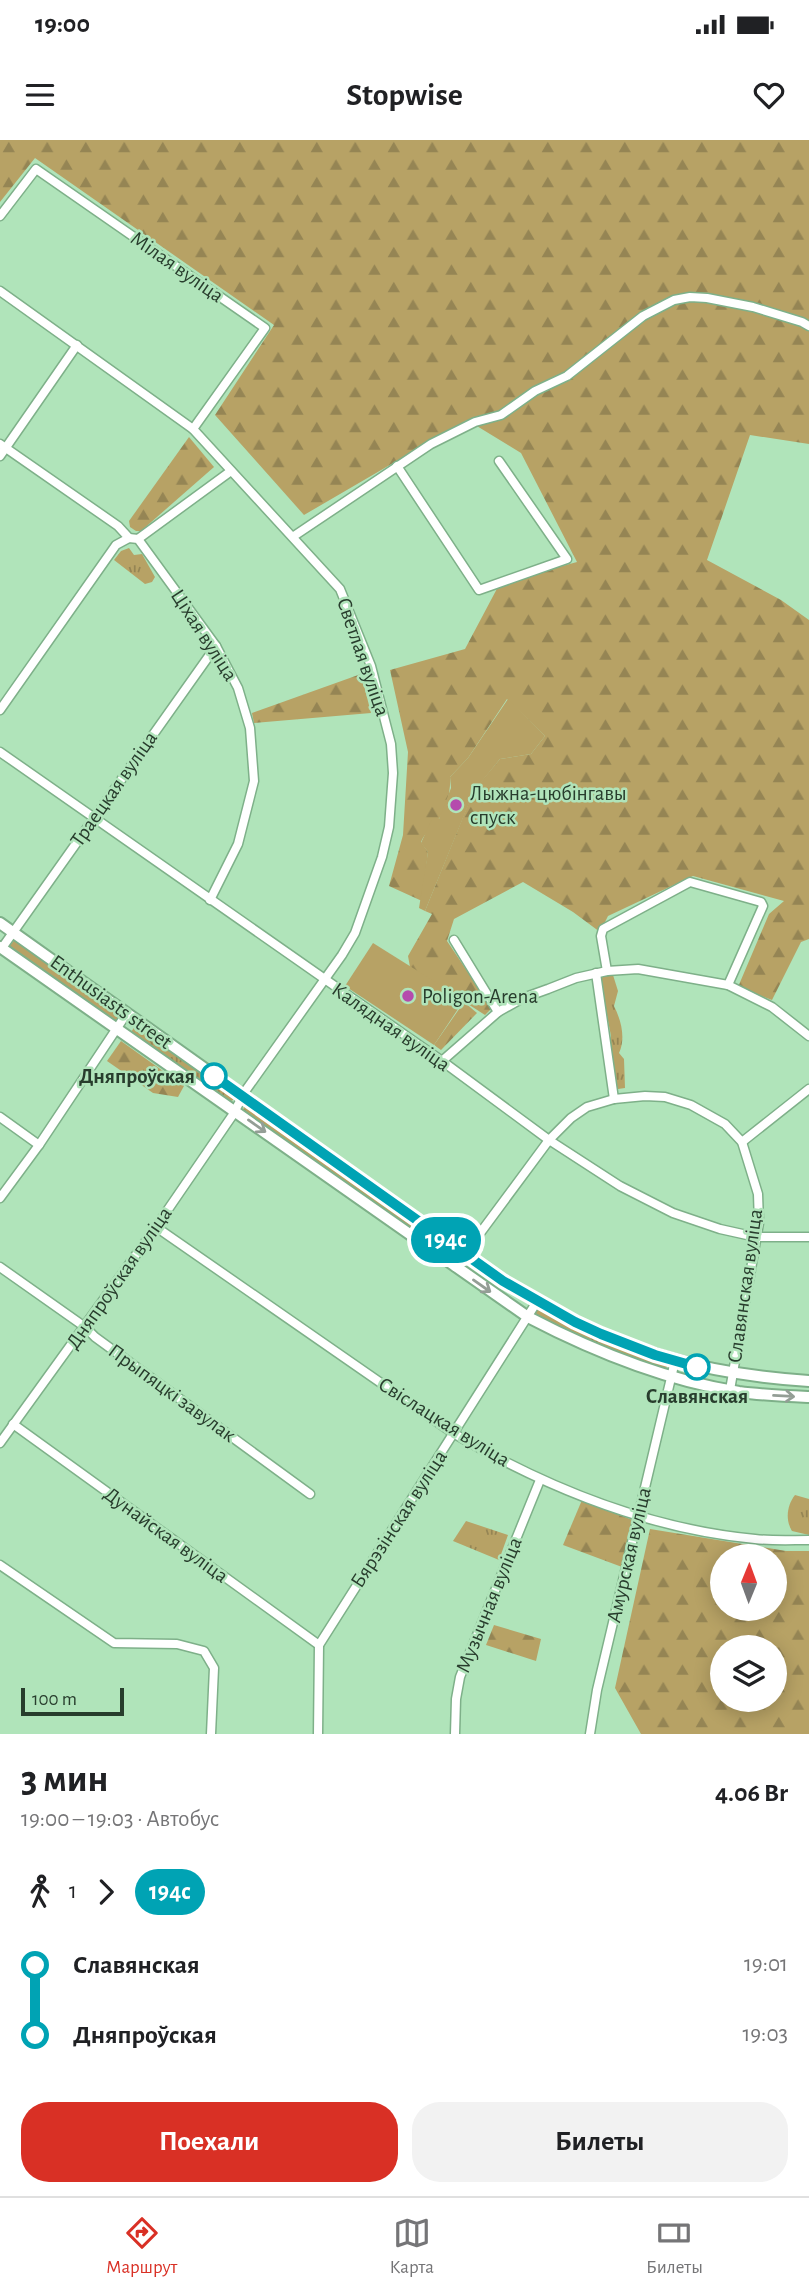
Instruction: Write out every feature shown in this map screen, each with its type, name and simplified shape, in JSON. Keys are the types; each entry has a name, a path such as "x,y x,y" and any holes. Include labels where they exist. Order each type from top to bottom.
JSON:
{"street":[{"name":"Мілая вуліца","path":"0,216 36,169 265,328 193,429"},
{"name":"Светлая вуліца","path":"0,291 193,429 340,589 371,666 391,744 393,773 389,827 382,857 355,933 342,956 243,1096"},
{"path":"294,536 431,444 475,422 501,415 535,391 567,376 643,316 674,300 707,298 753,307 809,326"},
{"path":"2,449 77,345"},
{"name":"Ціхая вуліца","path":"2,449 134,538 216,646 238,688 250,728 254,781 238,844 210,900"},
{"path":"397,466 479,590 567,559 499,461"},
{"path":"0,710 116,545 134,538 231,471"},
{"name":"Траецкая вуліца","path":"1,947 216,646"},
{"name":"Калядная вуліца","path":"0,752 442,1061 549,1140 620,1186 673,1213 720,1229 757,1237 809,1237"},
{"path":"607,971 601,936 603,929 690,882 761,902 762,906 728,985"},
{"name":"Enthusiasts street","path":"0,923 503,1281 601,1334 675,1361 733,1374 809,1381"},
{"path":"454,940 498,1012"},
{"name":"Enthusiasts street","path":"1,947 527,1317 570,1340 613,1358 671,1377 730,1390 809,1397"},
{"path":"442,1061 498,1012 523,998 607,971 638,969 728,985 772,1007 809,1036"},
{"path":"596,973 614,1099"},
{"path":"0,1198 39,1145 127,1013"},
{"path":"455,1267 549,1140 571,1118 587,1107 614,1099 665,1097 691,1105 725,1124 742,1142 809,1089"},
{"name":"Дняпроўская вуліца","path":"0,1443 156,1227 243,1096"},
{"path":"0,1117 39,1145"},
{"name":"Славянская вуліца","path":"730,1390 759,1223 758,1194 742,1142"},
{"name":"Свіслацкая вуліца","path":"156,1227 453,1433 540,1480 638,1516 696,1531 757,1539 809,1540"},
{"name":"Прыпяцкі завулак","path":"0,1267 310,1494"},
{"name":"Бярэзінская вуліца","path":"319,1645 538,1300"},
{"name":"Амурская вуліца","path":"590,1734 597,1690 675,1361"},
{"name":"Дунайская вуліца","path":"13,1424 319,1645"},
{"name":"Музычная вуліца","path":"455,1734 460,1677 540,1480"},
{"path":"0,1565 114,1643 177,1644 204,1651 214,1668 211,1734"},
{"path":"318,1734 319,1645"}],"green space":[{"path":"0,140 809,140 809,444 750,435 707,560 781,600 809,620 809,939 801,942 772,1000 738,987 769,914 784,901 693,876 608,916 600,932 523,882 454,919 447,941 492,1008 485,1015 410,967 408,956 432,914 425,911 474,790 500,759 531,754 545,736 507,699 468,758 450,777 444,810 421,842 428,852 422,901 389,886 403,835 408,752 390,670 465,649 500,583 577,562 521,453 467,420 304,515 215,415 274,325 35,158 0,202"},
{"path":"189,437 214,467 141,531 136,531 130,527 129,521"},
{"path":"129,548 134,555 142,554 155,577 152,582 145,584 114,560 121,551"},
{"path":"361,674 371,713 254,723 252,713"},
{"name":"Лыжна-цюбінгавы спуск","path":"508,699 545,736 531,754 500,759 474,791 425,911 419,908 428,852 421,843 432,819 439,819 451,788 450,777 468,758"},
{"path":"15,939 120,1014 115,1022 9,947"},
{"name":"Poligon-Arena","path":"373,943 464,1000 434,1045 345,986"},
{"path":"613,975 618,991 614,1006 622,1029 619,1053 624,1059 625,1088 618,1089 615,1085 609,1043 611,1036 601,985 601,978"},
{"path":"464,1002 477,1013 441,1050 434,1045"},
{"path":"136,1025 235,1095 233,1100 229,1102 131,1032"},
{"path":"121,1041 184,1086 178,1097 153,1093 107,1061"},
{"path":"249,1104 457,1255 456,1257 450,1260 243,1111 244,1106"},
{"path":"538,1306 623,1348 668,1364 665,1371 621,1357 533,1315"},
{"path":"795,1495 809,1499 809,1535 792,1531 788,1522 790,1503"},
{"path":"582,1500 635,1521 622,1567 563,1545"},
{"path":"466,1521 508,1535 499,1560 453,1541"},
{"path":"650,1529 743,1544 710,1544 710,1621 787,1621 788,1551 809,1551 809,1734 641,1734 615,1688"},
{"path":"494,1625 541,1639 536,1661 486,1645"}],"bus line":[{"name":"194с","path":"214,1076 503,1281 601,1334 655,1355 697,1367"}],"place":[{"name":"Лыжна-цюбінгавы спуск","path":"456,805"},
{"name":"Poligon-Arena","path":"408,996"},
{"name":"Дняпроўская","path":"214,1076"},
{"name":"Славянская","path":"697,1367"}]}
